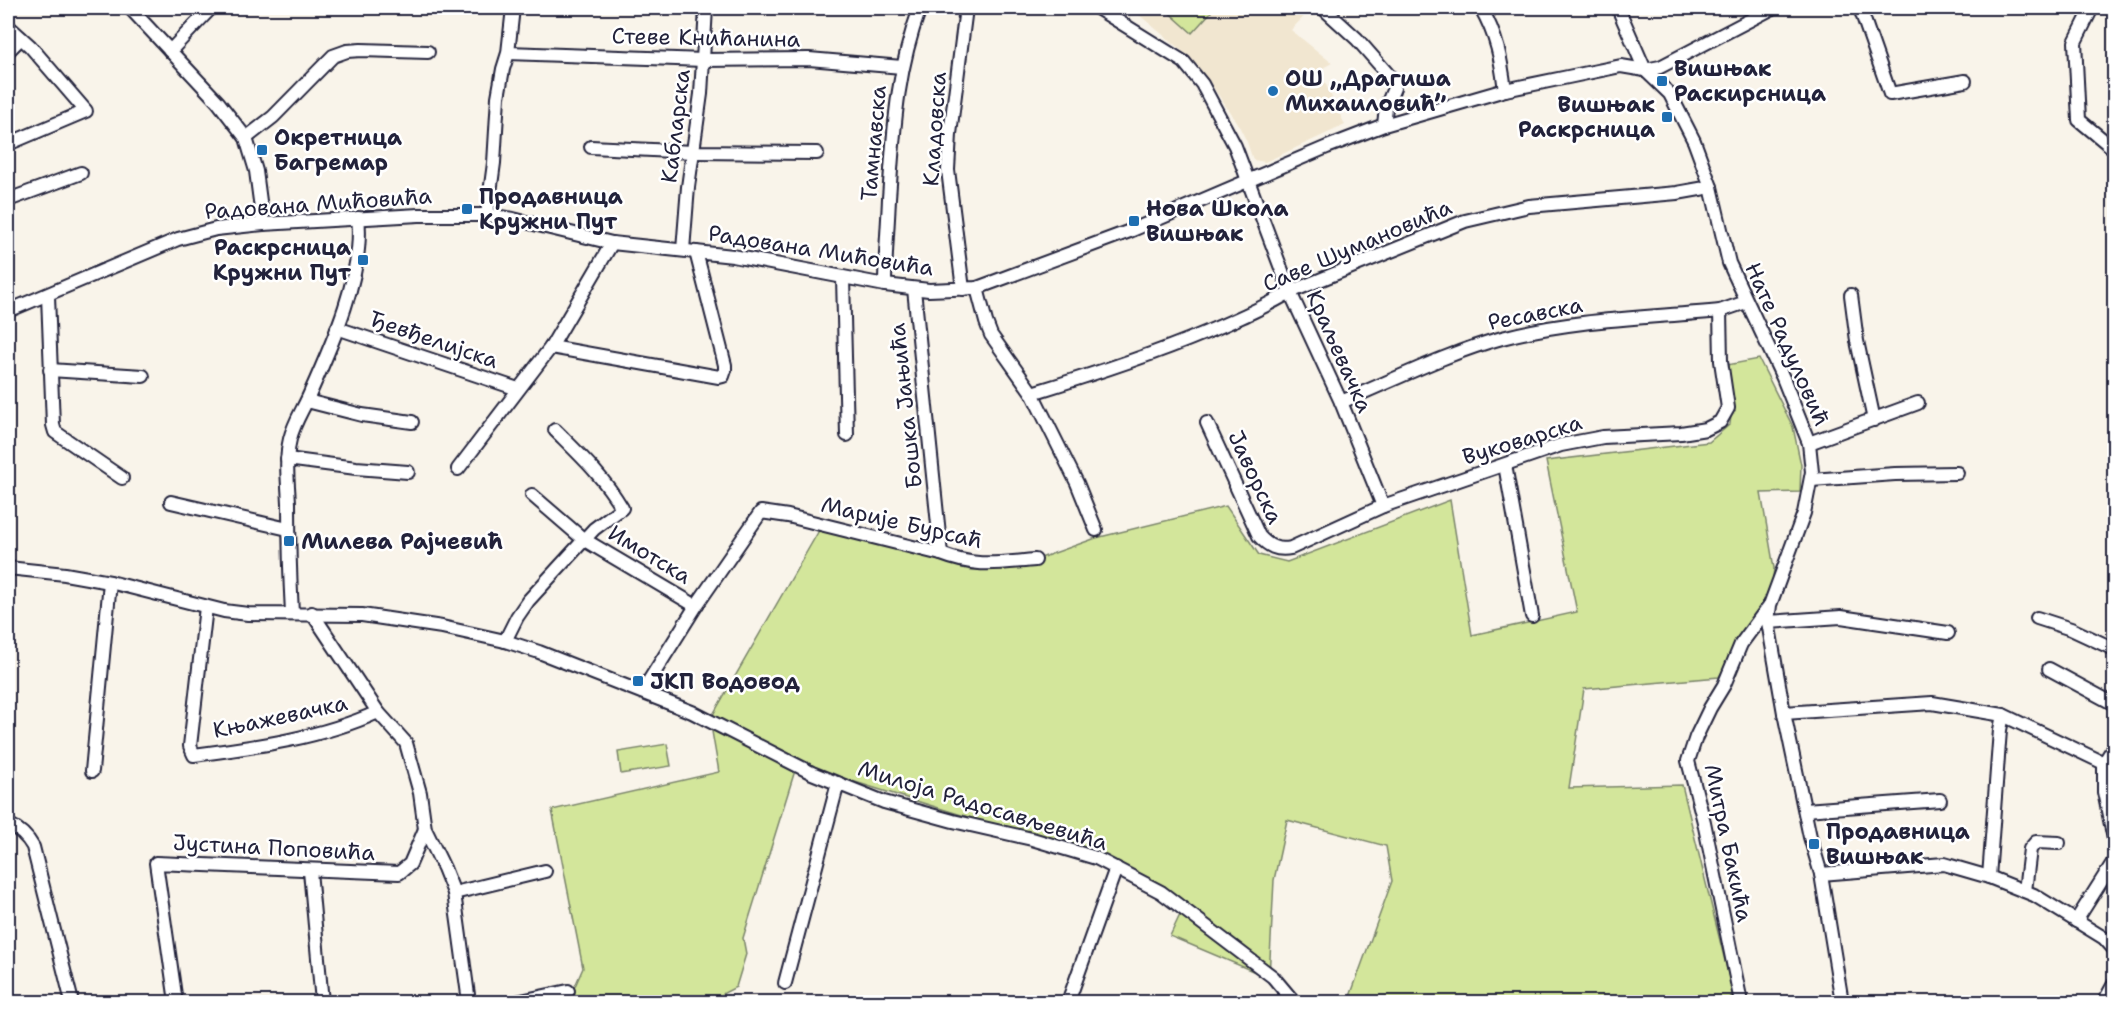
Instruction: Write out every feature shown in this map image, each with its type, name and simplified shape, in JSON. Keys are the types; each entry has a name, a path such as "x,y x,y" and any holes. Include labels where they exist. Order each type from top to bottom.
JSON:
{"street":[{"path":"130,8 233,120 246,138 256,171 263,224"},
{"path":"170,51 211,8"},
{"path":"487,215 494,163 498,97 513,24 513,8"},
{"name":"Кабларска","path":"683,250 688,187 699,121 706,8"},
{"name":"Тамнавска","path":"885,285 892,144 902,67 920,8"},
{"name":"Кладовска","path":"963,288 948,170 950,134 966,8"},
{"name":"Краљевачка","path":"1097,8 1184,62 1194,73 1214,105 1235,146 1290,292 1341,402 1383,506"},
{"path":"1323,8 1357,39 1393,80 1394,88 1386,107 1384,125"},
{"path":"1481,8 1494,33 1499,49 1506,90"},
{"path":"1618,8 1645,70"},
{"name":"Радована Мићовића","path":"8,311 191,234 263,224 446,214 487,215 513,219 612,243 733,256 885,285 914,289 977,288 1130,231 1384,125 1506,90 1621,66 1645,70 1660,68 1773,8"},
{"path":"1860,8 1890,94 1965,81"},
{"path":"2092,8 2075,42 2079,120 2115,148"},
{"path":"8,26 86,111 8,144"},
{"path":"8,51 21,38"},
{"path":"246,138 273,117 333,56 354,50 428,52"},
{"name":"Стеве Книћанина","path":"508,53 704,60 809,59 902,67"},
{"name":"Нате Радуловић","path":"1645,70 1665,88 1678,108 1694,141 1711,187 1729,262 1783,378 1809,443 1811,480 1804,513 1770,605 1768,622 1784,713 1821,874 1842,1002"},
{"path":"591,147 693,152 817,153"},
{"path":"8,201 81,173"},
{"name":"Саве Шумановића","path":"1032,393 1089,376 1179,343 1263,307 1290,292 1465,221 1529,206 1677,193 1711,187"},
{"path":"292,613 287,459 290,441 296,418 307,400 337,328 350,286 359,236 358,218"},
{"path":"458,469 551,347 612,243"},
{"path":"551,347 723,376 725,365 696,252"},
{"path":"843,278 846,435"},
{"path":"977,288 991,335 1032,393 1077,483 1096,530"},
{"name":"Бошка Јањића","path":"914,289 941,554"},
{"path":"1851,295 1857,341 1874,420"},
{"path":"48,296 50,370 55,432 122,478"},
{"name":"Ресавска","path":"1341,402 1448,357 1501,339 1558,327 1720,311 1746,302"},
{"name":"Вуковарска","path":"1270,546 1282,550 1298,546 1383,506 1561,445 1603,437 1681,433 1706,429 1720,422 1728,408 1721,361 1720,311"},
{"name":"Ђевђелијска","path":"337,328 518,389"},
{"path":"50,370 143,375"},
{"path":"307,400 363,415 412,422"},
{"path":"1809,443 1918,403"},
{"name":"Јаворска","path":"1207,423 1256,532 1270,546"},
{"path":"505,641 528,601 584,539 608,517 622,508 594,468 555,430"},
{"path":"287,459 408,472"},
{"path":"1505,465 1532,616"},
{"path":"1811,480 1895,474 1957,473"},
{"path":"532,495 584,539"},
{"path":"171,502 288,530"},
{"name":"Марије Бурсаћ","path":"696,606 761,512 788,516 941,554 959,561 978,564 1035,560"},
{"name":"Имотска","path":"584,539 696,606"},
{"name":"Милоја Радосављевића","path":"8,568 65,574 110,582 224,611 248,614 362,615 442,627 505,641 539,652 710,720 812,772 884,802 953,821 1032,838 1096,858 1170,899 1273,977 1294,1002"},
{"path":"92,771 110,582"},
{"name":"Митра Бакића","path":"1739,1002 1729,940 1689,761 1696,737 1724,685 1741,644 1770,605"},
{"path":"642,692 696,606"},
{"name":"Књажевачка","path":"206,607 190,746 194,755 275,742 347,725 378,712"},
{"path":"312,613 378,712 406,743 420,793 425,829 454,893 469,1002"},
{"path":"1768,622 1841,617 1948,633"},
{"path":"2037,618 2071,629 2115,649"},
{"path":"2049,669 2115,704"},
{"path":"1784,713 1932,703 2003,715 2104,764"},
{"path":"1989,877 2003,715"},
{"path":"2115,747 2104,764 2104,792 2115,839"},
{"name":"Милоја Радосављевића","path":"785,983 838,783"},
{"path":"1805,810 1940,800"},
{"path":"8,824 27,837 33,847 72,1002"},
{"name":"Јустина Поповића","path":"175,995 156,863 399,873 410,864 425,829"},
{"path":"2025,891 2030,849 2036,842 2059,843"},
{"path":"2076,921 2115,861"},
{"path":"1821,874 1944,864 1989,877 2025,891 2104,938 2115,949"},
{"name":"Милоја Радосављевића","path":"1068,1002 1116,868"},
{"path":"310,871 322,1002"},
{"path":"454,893 545,871"},
{"path":"2104,1002 2115,984"},
{"path":"516,1002 568,991"}],"shaded area":[{"name":"ОШ „Драгиша Михаиловић”","path":"1131,8 1311,9 1291,30 1332,63 1319,70 1345,125 1265,162 1253,160 1239,126 1209,81 1188,56"}],"green space":[{"path":"1164,8 1207,8 1211,12 1192,33"},
{"path":"1759,359 1793,427 1801,465 1800,492 1761,493 1774,568 1772,587 1719,677 1584,689 1569,788 1682,785 1733,994 1727,1002 1348,1002 1392,881 1386,846 1287,820 1274,880 1269,978 1170,936 1186,902 1013,831 797,764 743,938 746,954 736,987 724,993 717,1002 568,1002 583,968 552,810 719,772 710,720 821,527 959,561 1035,560 1096,538 1226,506 1259,555 1287,562 1450,500 1472,635 1577,612 1546,461 1709,442 1730,424 1733,398 1727,365"},
{"path":"667,744 671,766 621,774 618,752"}],"place":[{"name":"Вишњак Раскирсница","path":"1662,81"},
{"name":"ОШ „Драгиша Михаиловић”","path":"1273,91"},
{"name":"Вишњак Раскрсница","path":"1667,117"},
{"name":"Окретница Багремар","path":"262,150"},
{"name":"Продавница Кружни Пут","path":"467,209"},
{"name":"Нова Школа Вишњак","path":"1134,221"},
{"name":"Раскрсница Кружни Пут","path":"363,260"},
{"name":"Милева Рајчевић","path":"289,541"},
{"name":"ЈКП Водовод","path":"638,681"},
{"name":"Продавница Вишњак","path":"1814,844"}]}
